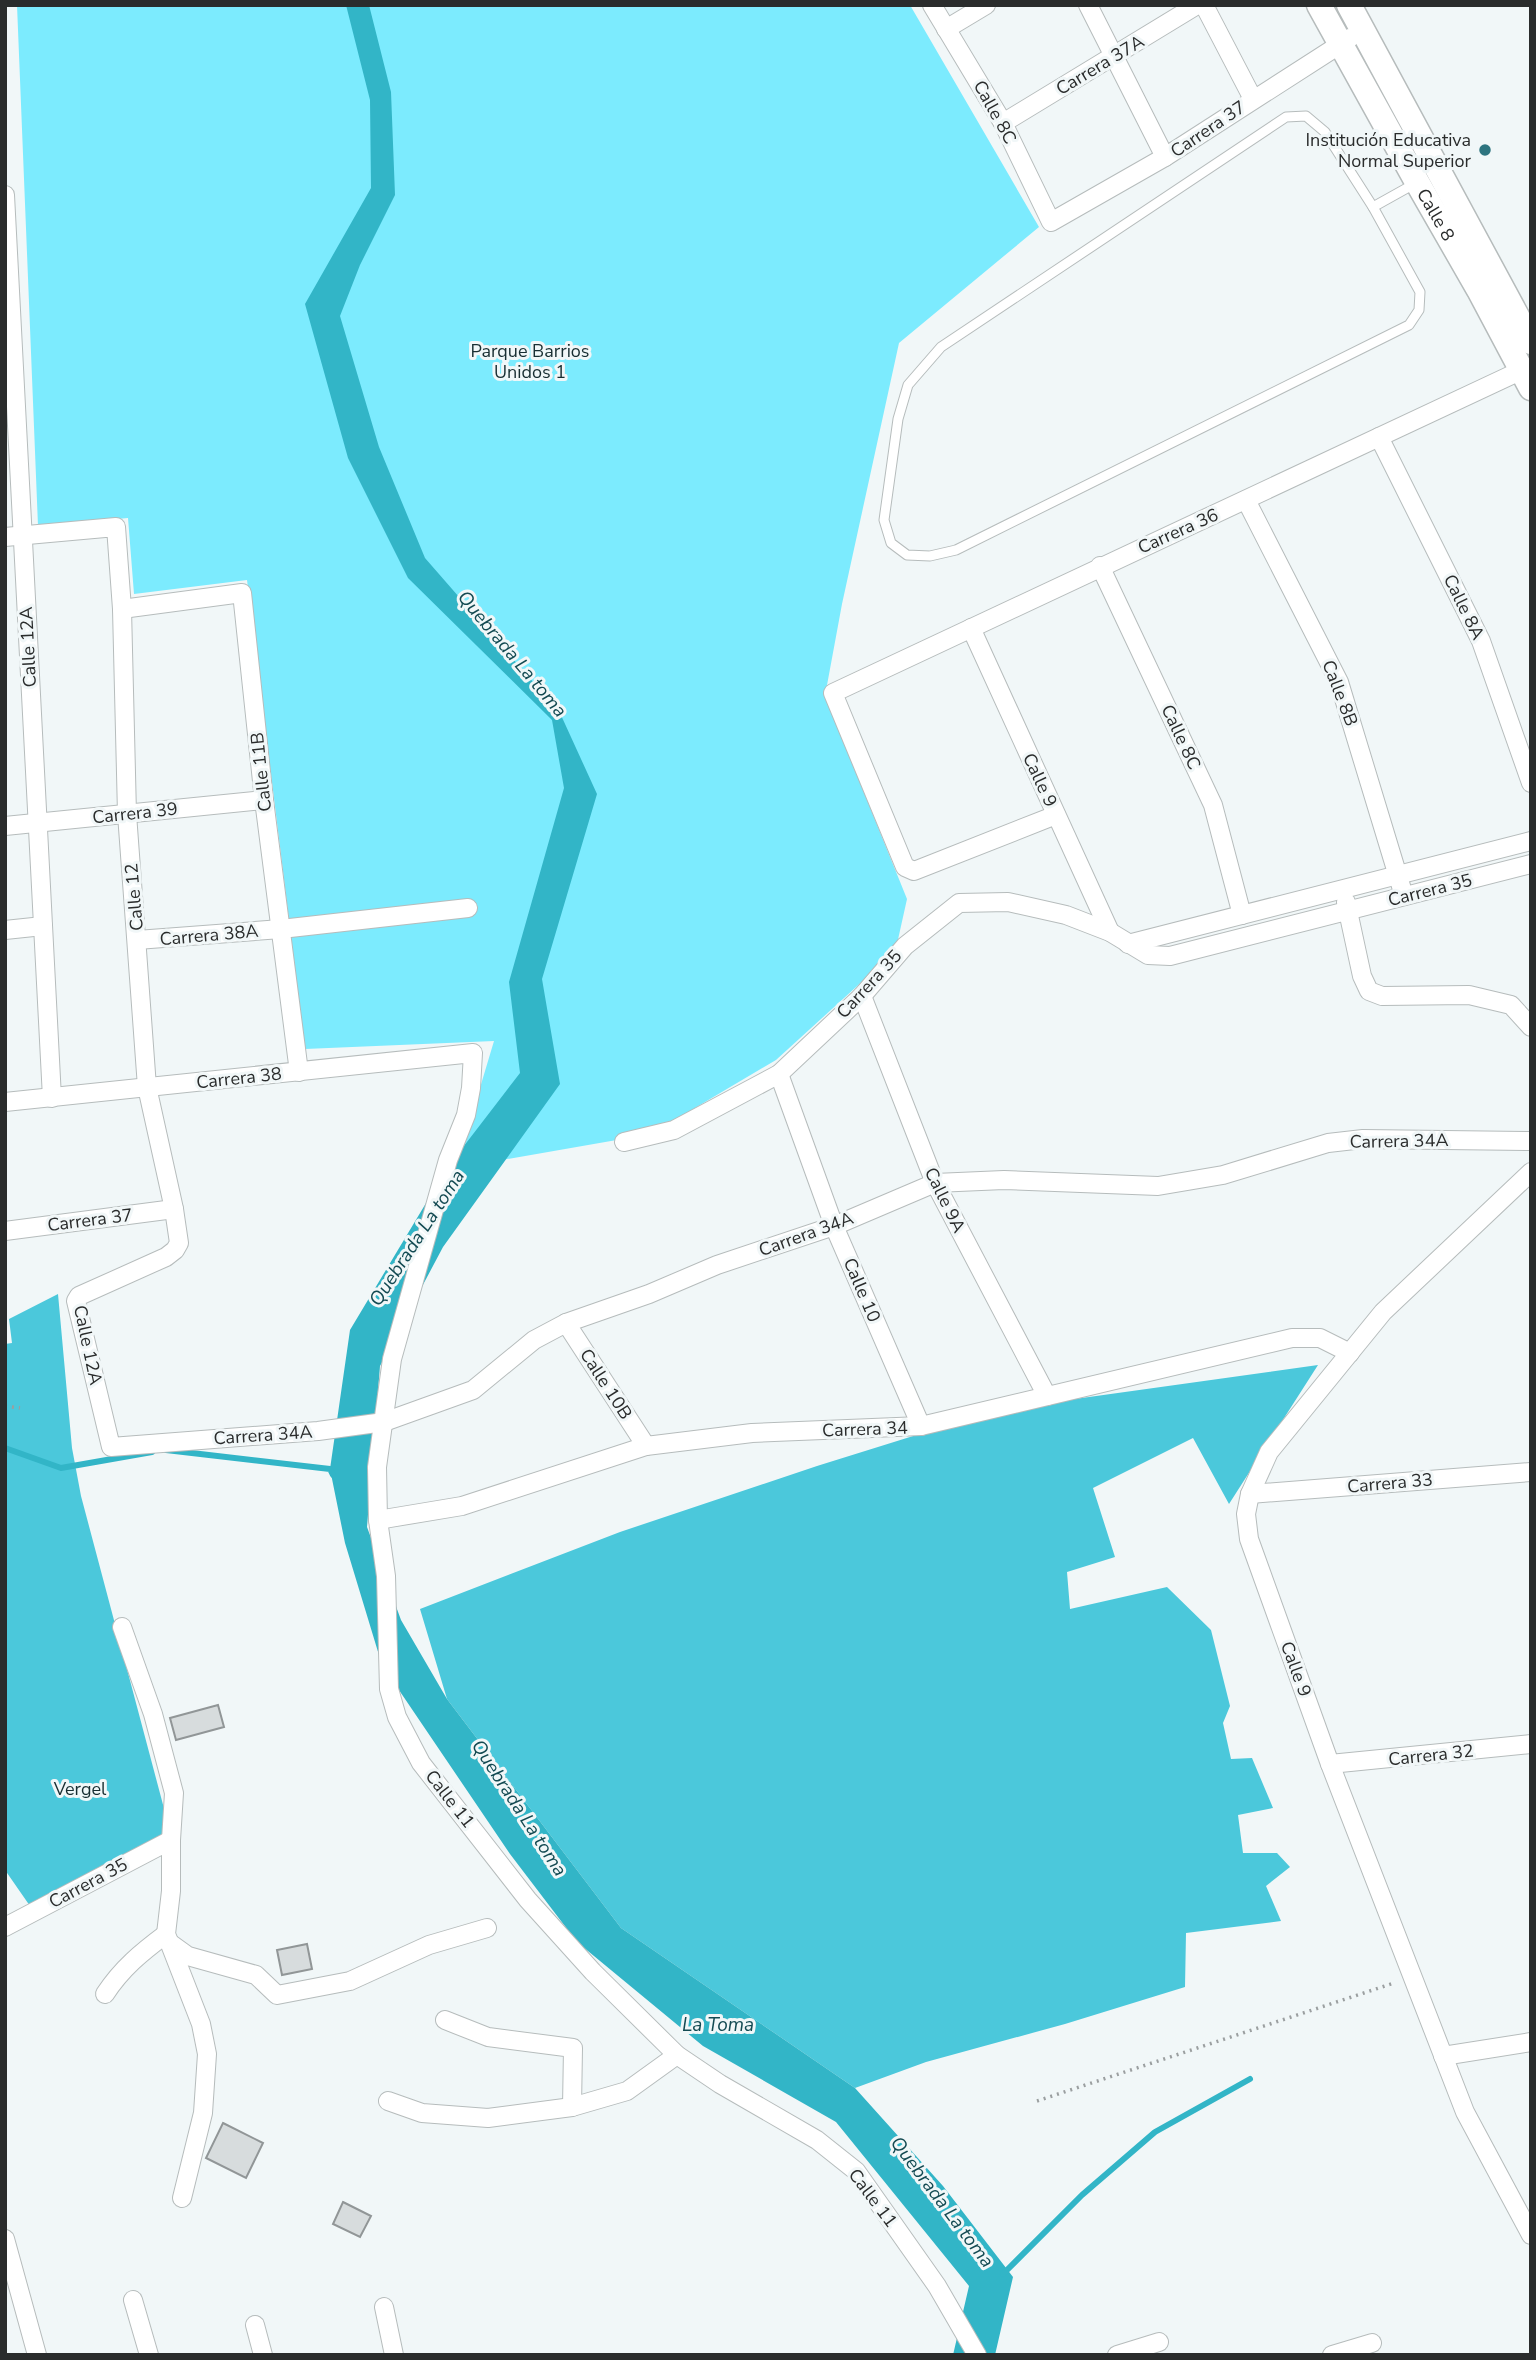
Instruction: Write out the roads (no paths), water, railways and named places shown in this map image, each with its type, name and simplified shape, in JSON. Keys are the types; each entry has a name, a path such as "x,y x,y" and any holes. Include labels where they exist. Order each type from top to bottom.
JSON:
{"main road":[{"name":"Calle 8","path":"1319,5 1526,379"},
{"name":"Calle 8","path":"1355,13 1531,342"}],"street":[{"name":"Calle 8C","path":"932,5 1003,123 1051,222"},
{"path":"946,29 986,5"},
{"path":"1088,5 1165,157"},
{"name":"Carrera 37A","path":"1003,123 1197,5"},
{"path":"1204,5 1253,99"},
{"name":"Carrera 37","path":"1051,222 1165,157 1340,44 1355,13"},
{"name":"Calle 12A","path":"5,195 14,536 37,823 52,1098"},
{"name":"Carrera 36","path":"1056,815 914,871 905,867 833,693 1379,438 1526,379"},
{"name":"Calle 8A","path":"1379,438 1481,641 1531,783"},
{"name":"Calle 8B","path":"1246,500 1339,682 1405,896"},
{"name":"Calle 12","path":"14,536 116,527 122,609 127,814 147,1087 180,1243 166,1257"},
{"name":"Calle 8C","path":"1100,566 1213,805 1242,915"},
{"name":"Calle 11B","path":"122,609 242,593 264,800 299,1072"},
{"name":"Calle 9","path":"971,628 1110,932"},
{"name":"Carrera 39","path":"5,826 264,800"},
{"name":"Carrera 35","path":"1128,944 1531,841"},
{"name":"Carrera 35","path":"624,1142 674,1130 779,1074 862,996 905,946 959,903 1008,902 1066,915 1110,932 1148,956 1170,956 1531,864"},
{"path":"1343,888 1362,976 1369,991 1382,996 1469,995 1511,1005 1531,1027"},
{"name":"Carrera 38A","path":"138,940 281,929 468,908"},
{"path":"5,930 43,926"},
{"name":"Calle 9A","path":"862,996 934,1183 1046,1396"},
{"name":"Carrera 38","path":"5,1102 473,1053"},
{"name":"Calle 11","path":"473,1053 466,1115 448,1160 392,1359 381,1423 377,1467 378,1520 386,1576 389,1689 397,1717 421,1763 528,1900 593,1972 677,2055 720,2084 817,2140 856,2171 953,2312 977,2355"},
{"name":"Calle 10","path":"779,1074 834,1226 921,1426"},
{"name":"Carrera 34A","path":"111,1447 318,1431 381,1423 473,1390 534,1340 566,1323 649,1294 717,1265 834,1226 934,1183 1004,1180 1158,1186 1223,1175 1328,1143 1363,1139 1531,1141"},
{"name":"Calle 9","path":"1531,1172 1382,1312 1269,1452 1250,1494 1246,1514 1249,1539 1331,1765 1465,2112 1531,2235"},
{"name":"Carrera 37","path":"5,1231 174,1209"},
{"name":"Calle 12A","path":"111,1447 76,1301 79,1296 166,1257"},
{"name":"Calle 10B","path":"566,1323 646,1446"},
{"name":"Carrera 34","path":"378,1520 462,1506 646,1446 752,1433 921,1426 1292,1338 1320,1338 1350,1353"},
{"name":"Carrera 33","path":"1250,1494 1531,1472"},
{"path":"122,1627 153,1714 174,1793 168,1938 201,2024 207,2054 203,2112 182,2198"},
{"name":"Carrera 32","path":"1331,1765 1531,1744"},
{"name":"Carrera 35","path":"5,1927 171,1840"},
{"path":"168,1938 188,1956 256,1975 277,1995 350,1980 429,1945 487,1928"},
{"path":"105,1994 131,1960 168,1938"},
{"path":"445,2020 488,2037 573,2048 572,2107"},
{"path":"1443,2056 1531,2042"},
{"path":"388,2101 422,2113 488,2118 572,2107 627,2091 677,2055"},
{"path":"5,2239 37,2355"},
{"path":"133,2300 149,2355"},
{"path":"384,2307 394,2355"},
{"path":"255,2325 263,2355"},
{"path":"1117,2355 1159,2342"},
{"path":"1332,2355 1372,2343"}],"lane":[{"path":"1306,116 1325,132 1373,207 1420,292 1419,310 1409,325 956,550 930,556 907,555 891,543 884,520 898,419 908,385 942,347 1286,117 1306,116"},
{"path":"1373,207 1439,169"}],"water":[{"name":"La Toma","path":"346,5 369,5 391,92 395,195 360,265 340,316 379,447 425,558 560,713 597,794 542,979 560,1084 443,1247 380,1366 367,1527 401,1620 447,1699 621,1928 855,2088 943,2186 1013,2277 995,2355 953,2355 969,2286 836,2122 703,2046 577,1942 510,1854 382,1665 345,1543 330,1469 350,1330 447,1168 520,1073 509,982 564,788 552,720 408,578 348,458 305,304 371,188 370,100"}],"waterway":[{"path":"5,1448 61,1468 152,1452"},
{"path":"166,1450 330,1469 333,1475"},
{"path":"1003,2274 1082,2195 1155,2132 1250,2079"}],"place":[{"name":"Institución Educativa Normal Superior","path":"1485,150"}],"park label":[{"name":"Parque Barrios Unidos 1","path":"530,361"},
{"name":"Vergel","path":"80,1789"}],"water label":[{"name":"Quebrada La toma","path":"512,654"},
{"name":"Quebrada La toma","path":"417,1238"},
{"name":"Quebrada La toma","path":"519,1808"},
{"name":"Quebrada La toma","path":"942,2202"}]}
